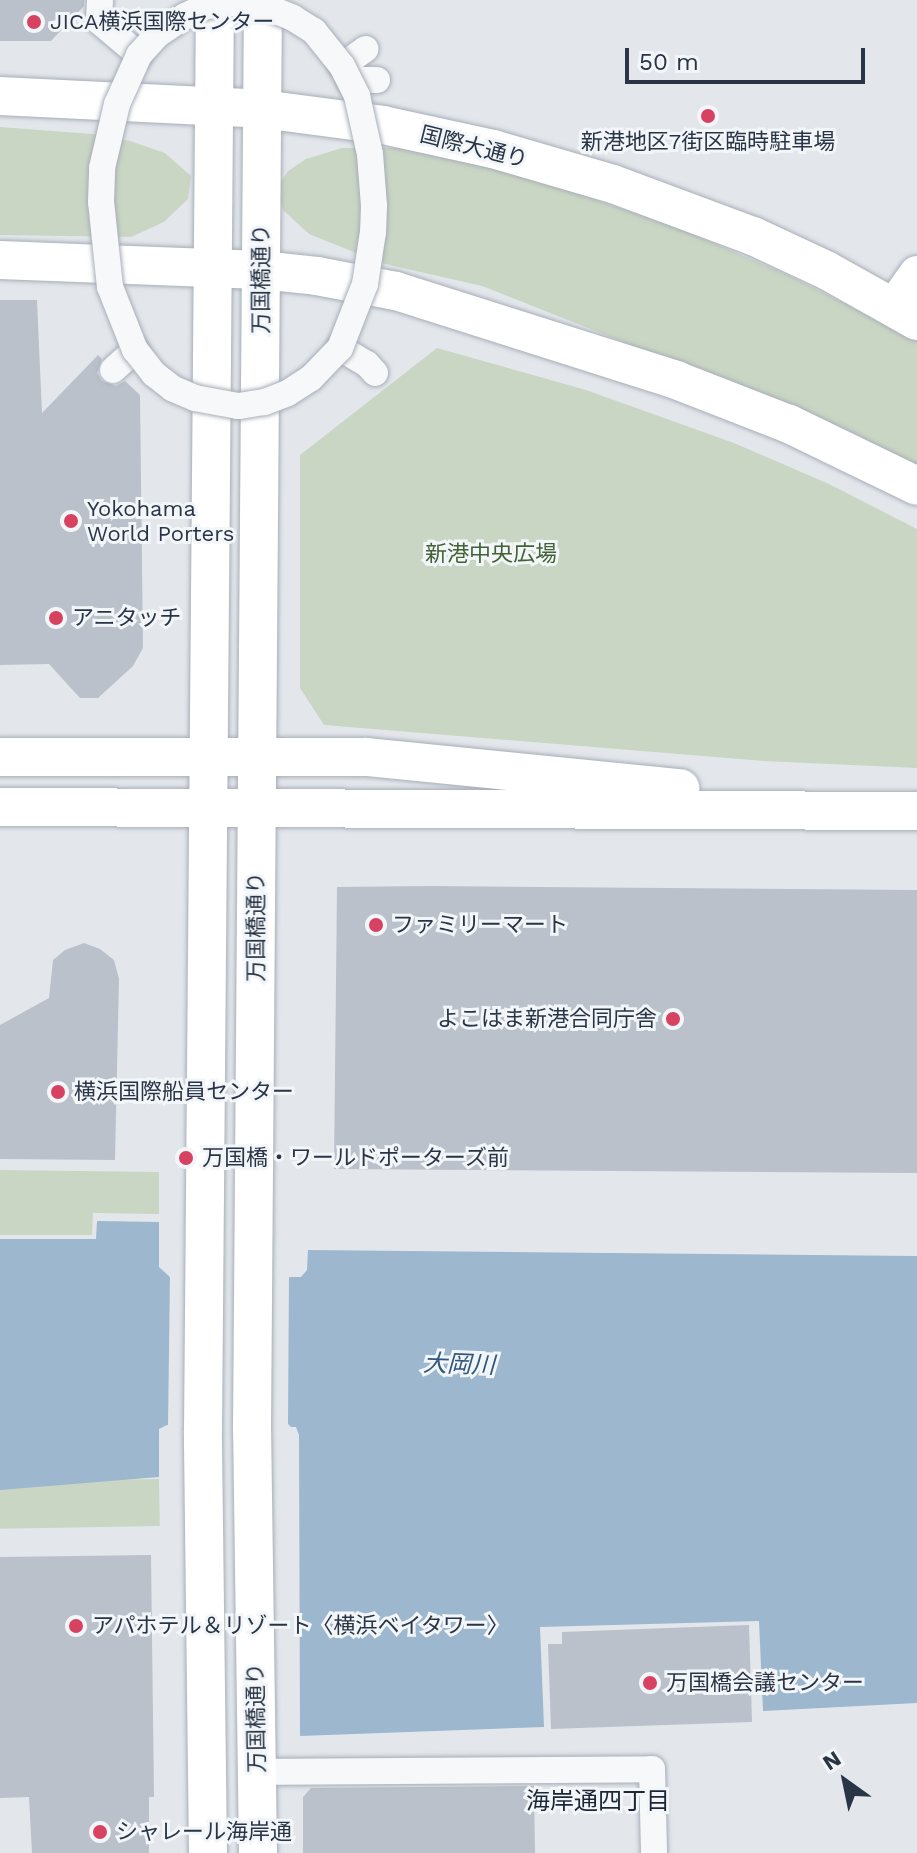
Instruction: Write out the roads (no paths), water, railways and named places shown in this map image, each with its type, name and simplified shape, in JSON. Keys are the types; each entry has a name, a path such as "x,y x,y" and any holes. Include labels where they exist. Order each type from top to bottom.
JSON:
{"street":[{"path":"100,0 99,21 139,55"},
{"name":"万国橋通り","path":"258,1853 252,1430 263,0"},
{"path":"236,3 264,6 314,31 346,73 370,154 373,232 365,284 340,348 311,378 288,393 238,406 195,398 172,388 154,374 135,350 110,287 101,202 102,168 117,104 139,55 157,35 195,5 236,3"},
{"path":"195,5 213,105 203,1431 208,1853"},
{"path":"346,73 365,49"},
{"path":"346,73 377,80"},
{"name":"国際大通り","path":"0,96 262,109 383,125 479,146 613,184 753,236 826,270 906,314"},
{"path":"0,260 261,270 317,276 396,291 676,380 789,424 917,486"},
{"path":"906,314 917,275"},
{"path":"340,348 367,364 375,373"},
{"path":"113,370 135,350"},
{"path":"0,757 367,757 901,811"},
{"path":"0,807 901,811"},
{"path":"257,1772 652,1769 654,1853"}],"water":[{"name":"大岡川","path":"97,1221 159,1222 159,1267 171,1278 301,1277 307,1270 308,1250 917,1256 917,1703 763,1711 759,1621 540,1627 544,1727 300,1736 299,1435 296,1427 167,1425 159,1429 159,1477 0,1490 0,1239 96,1239"}],"place":[{"name":"JICA横浜国際センター","path":"34,22"},
{"name":"新港地区7街区臨時駐車場","path":"708,116"},
{"name":"Yokohama World Porters","path":"71,521"},
{"name":"アニタッチ","path":"56,618"},
{"name":"ファミリーマート","path":"376,925"},
{"name":"よこはま新港合同庁舎","path":"673,1019"},
{"name":"横浜国際船員センター","path":"58,1092"},
{"name":"万国橋・ワールドポーターズ前","path":"186,1158"},
{"name":"アパホテル＆リゾート〈横浜ベイタワー〉","path":"76,1626"},
{"name":"万国橋会議センター","path":"650,1683"},
{"name":"シャレール海岸通","path":"100,1832"}],"district":[{"name":"海岸通四丁目","path":"598,1802"}],"park label":[{"name":"新港中央広場","path":"491,554"}]}
